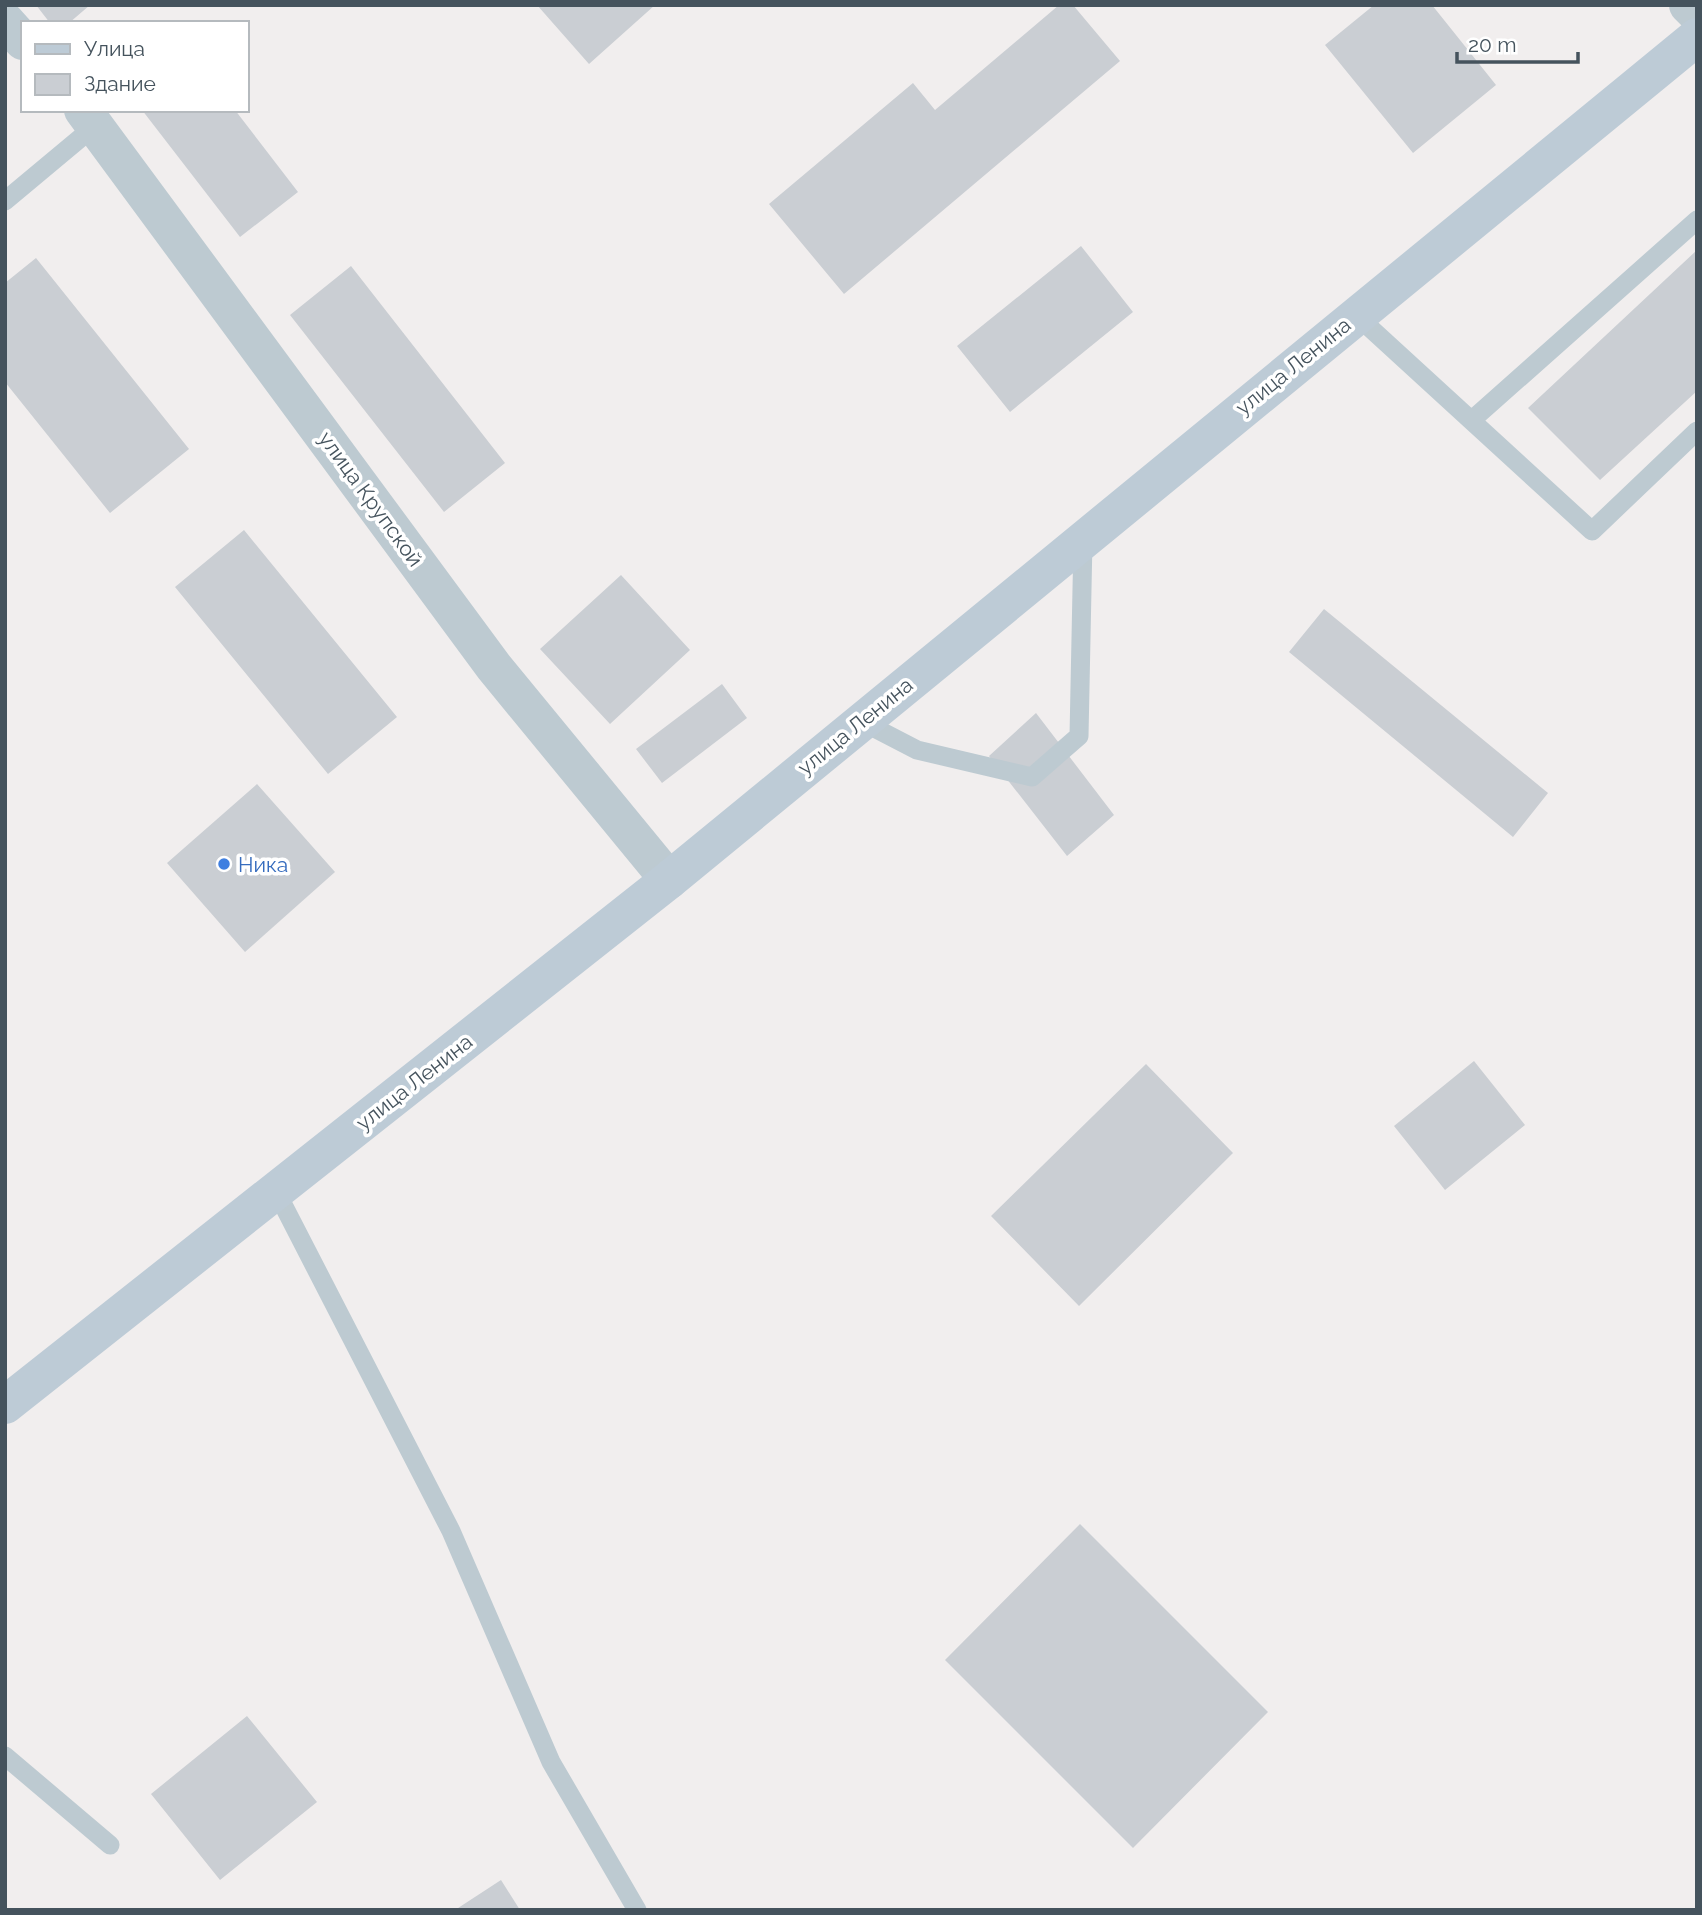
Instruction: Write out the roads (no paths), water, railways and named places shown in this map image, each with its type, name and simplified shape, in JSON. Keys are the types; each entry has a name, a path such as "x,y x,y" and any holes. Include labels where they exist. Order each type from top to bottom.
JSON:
{"main road":[{"name":"улица Ленина","path":"5,1405 669,880 1697,37"}],"street":[{"path":"1688,5 1697,14"},
{"path":"5,20 21,39"},
{"name":"улица Крупской","path":"90,118 494,667 669,880"}],"lane":[{"path":"5,201 90,118"},
{"path":"1473,419 1697,220"},
{"path":"1356,315 1473,419 1592,531 1697,431"},
{"path":"861,722 917,750 1032,777 1079,736 1083,539"},
{"path":"276,1191 451,1531 551,1762 637,1910"},
{"path":"5,1756 110,1845"}],"place":[{"name":"Ника","path":"224,864"}]}
